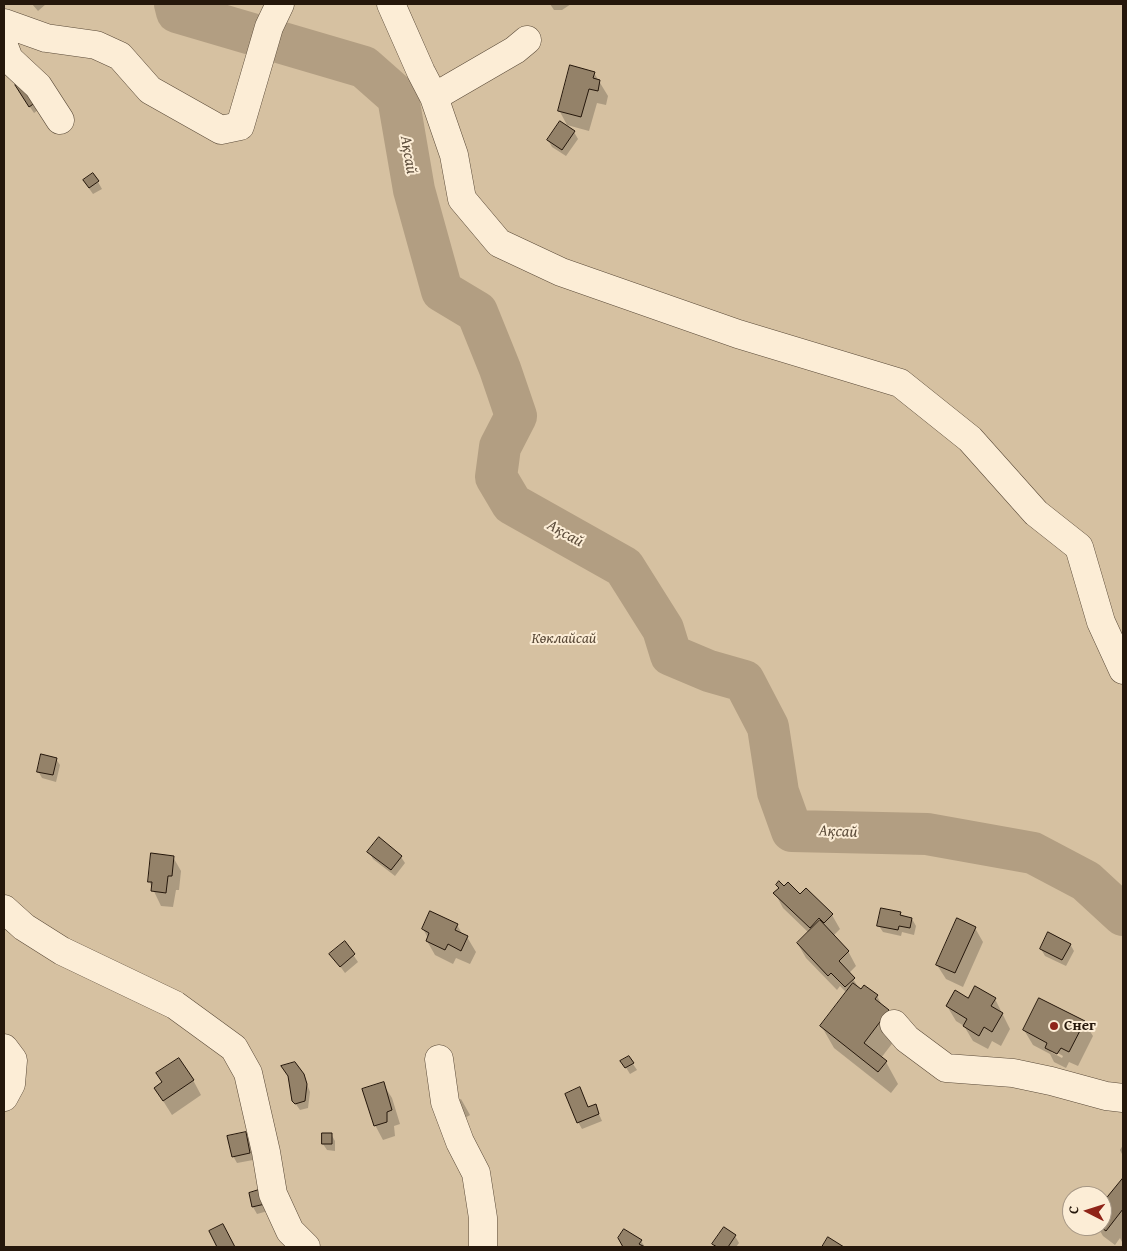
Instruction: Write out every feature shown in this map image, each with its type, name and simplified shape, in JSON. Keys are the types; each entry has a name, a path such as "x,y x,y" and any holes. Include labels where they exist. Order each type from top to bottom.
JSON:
{"street":[{"path":"391,4 434,98 454,155 462,200 499,243 561,272 729,331 900,383 970,439 1036,513 1079,548 1101,622 1123,670"},
{"path":"4,23 46,38 96,45 120,56 150,90 220,130 240,126 270,27"},
{"path":"434,98 516,50 528,40"},
{"path":"4,46 8,59 38,86 60,120"},
{"path":"4,909 24,927 62,951 175,1005 234,1048 248,1073 266,1152 272,1194 290,1231 306,1247"},
{"path":"894,1024 907,1039 946,1068 1013,1073 1106,1096 1123,1098"},
{"path":"4,1048 13,1060 11,1084 4,1097"},
{"path":"440,1060 445,1102 460,1142 476,1174 483,1218 483,1247"}],"green space":[{"name":"Көклайсай","path":"4,4 1123,4 1123,1247 4,1247"}],"building":[{"path":"570,65 595,72 593,78 600,80 598,91 589,89 581,117 558,111"},
{"path":"24,79 39,100 29,107 15,85"},
{"path":"560,121 575,131 562,150 547,140"},
{"path":"93,173 99,181 89,188 83,180"},
{"path":"41,754 57,758 53,775 37,772"},
{"path":"379,837 402,856 391,870 367,852"},
{"path":"151,853 174,856 172,876 168,876 166,893 151,891 152,882 148,882"},
{"path":"779,881 784,886 788,882 800,894 806,888 833,914 824,923 819,918 810,928 773,893 779,888 776,885"},
{"path":"881,908 901,912 900,915 912,918 910,928 899,926 898,930 877,926"},
{"path":"430,911 458,924 455,930 468,936 461,951 448,944 445,950 426,941 429,933 422,929"},
{"path":"957,918 976,927 955,973 936,965"},
{"path":"820,920 849,951 839,961 855,978 845,987 831,973 828,976 797,943"},
{"path":"1048,932 1071,944 1062,960 1040,949"},
{"path":"345,941 355,954 340,967 329,954"},
{"path":"853,983 861,989 864,985 878,995 875,999 889,1010 864,1043 887,1061 878,1072 820,1026"},
{"path":"975,986 996,998 991,1006 1003,1013 992,1032 984,1027 979,1036 963,1026 967,1019 946,1006 955,990 968,998"},
{"name":"Снег","path":"1039,998 1085,1021 1069,1052 1061,1048 1057,1054 1045,1048 1047,1043 1023,1030"},
{"path":"629,1056 634,1063 625,1068 620,1061"},
{"path":"179,1058 194,1080 163,1101 154,1088 162,1082 156,1073"},
{"path":"295,1062 304,1074 307,1084 305,1101 295,1104 292,1101 288,1076 281,1066"},
{"path":"384,1082 392,1110 387,1112 387,1122 374,1126 362,1089"},
{"path":"580,1087 588,1107 596,1104 599,1114 577,1123 565,1094"},
{"path":"246,1132 250,1153 232,1157 227,1136"},
{"path":"322,1133 332,1133 332,1144 322,1144"},
{"path":"1123,1178 1123,1209 1112,1223 1112,1191"},
{"path":"262,1189 265,1204 252,1207 249,1193"},
{"path":"223,1224 235,1247 217,1247 209,1231"},
{"path":"724,1227 736,1235 728,1247 717,1247 712,1244"},
{"path":"624,1229 642,1240 639,1244 645,1247 623,1247 618,1238"},
{"path":"828,1237 844,1247 822,1247"}],"waterway":[{"name":"Ақсай","path":"175,4 177,12 364,67 398,97 414,190 442,291 477,312 500,369 516,416 500,447 496,477 512,504 624,567 663,629 671,655 709,671 744,681 768,727 778,792 792,831 927,834 1033,853 1086,881 1123,915"}],"place":[{"name":"Снег","path":"1054,1026"}]}
